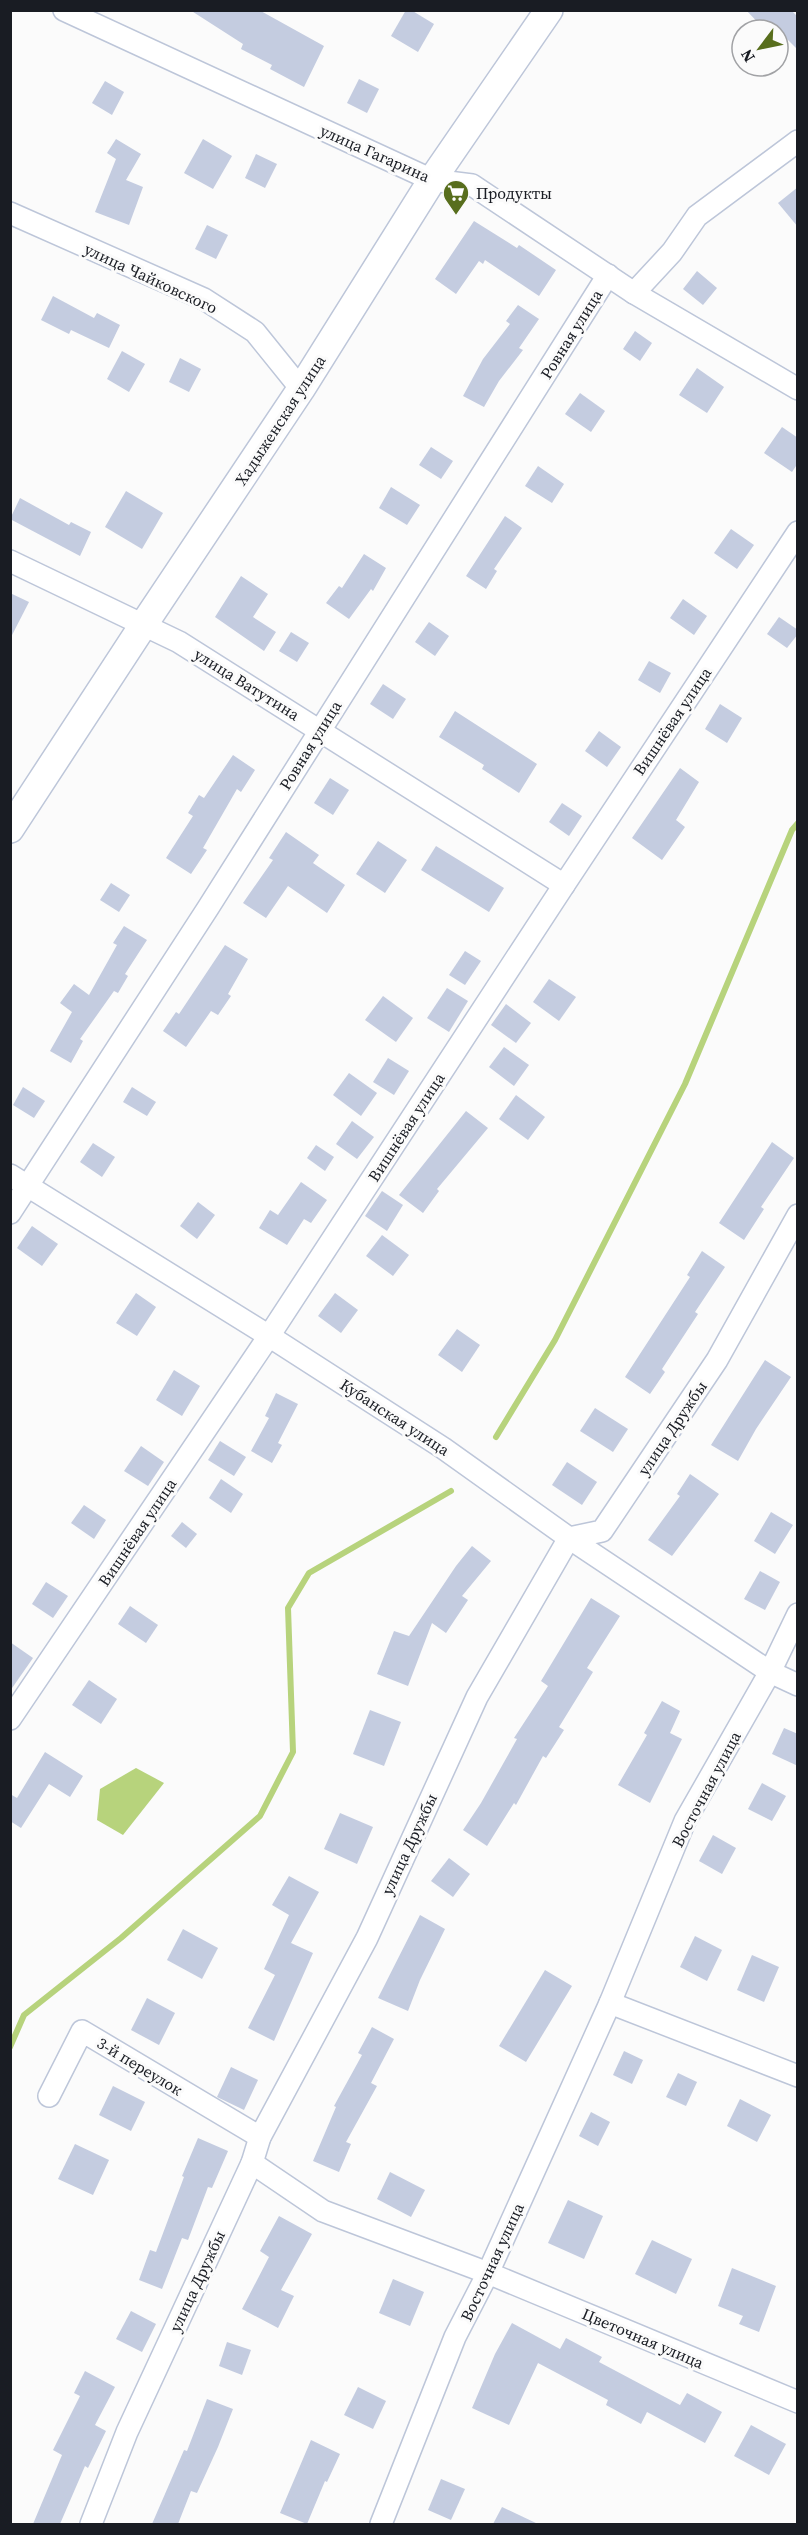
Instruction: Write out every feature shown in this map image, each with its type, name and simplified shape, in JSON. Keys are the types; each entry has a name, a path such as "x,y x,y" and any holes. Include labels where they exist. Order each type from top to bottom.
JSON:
{"main road":[{"name":"Хадыженская улица","path":"10,830 301,389 432,180 549,10"}],"street":[{"name":"улица Гагарина","path":"64,10 432,180 472,185 634,293 798,389"},
{"path":"634,293 672,252 697,216 798,141"},
{"name":"улица Чайковского","path":"10,213 204,299 255,332 301,389"},
{"name":"Ровная улица","path":"10,1213 19,1180 320,729 608,275"},
{"name":"Вишнёвая улица","path":"10,1719 269,1336 798,532"},
{"name":"улица Ватутина","path":"10,561 179,642 564,885"},
{"name":"Кубанская улица","path":"19,1180 443,1448 570,1538 770,1672 798,1685"},
{"name":"улица Дружбы","path":"91,2524 127,2432 252,2163 260,2137 367,1938 477,1697 570,1538 602,1531 717,1360 798,1215"},
{"name":"Восточная улица","path":"381,2524 455,2337 488,2273 610,2003 685,1821 770,1672 798,1614"},
{"path":"610,2003 798,2076"},
{"name":"3-й переулок","path":"49,2096 82,2031 260,2137"},
{"path":"252,2163 323,2211 488,2273"},
{"name":"Цветочная улица","path":"488,2273 798,2402"}],"shaded area":[{"path":"136,1768 164,1783 123,1835 97,1820 100,1789"}],"building":[{"path":"190,10 259,10 324,46 304,87 270,69 272,65 241,49 243,44"},
{"path":"406,10 411,10 434,24 418,52 391,36"},
{"path":"746,10 791,10 798,17 798,50 790,42 790,18 754,18"},
{"path":"359,79 379,89 367,113 347,103"},
{"path":"105,81 124,92 112,115 92,103"},
{"path":"116,139 141,154 126,180 143,187 129,225 95,212 116,159 107,153"},
{"path":"203,139 232,156 213,189 184,173"},
{"path":"256,154 277,164 265,188 245,178"},
{"path":"798,187 798,227 778,203"},
{"path":"474,221 517,248 519,245 556,270 539,296 485,260 483,264 479,261 456,294 435,279"},
{"path":"207,225 228,235 216,259 195,249"},
{"path":"697,271 717,288 703,305 683,289"},
{"path":"53,296 94,318 97,313 120,325 109,348 71,330 69,334 41,320"},
{"path":"518,305 539,319 519,348 523,350 499,381 484,407 463,396 483,359 510,324 506,321"},
{"path":"635,331 652,343 640,361 623,349"},
{"path":"122,351 145,364 129,392 107,379"},
{"path":"180,358 201,369 189,392 169,382"},
{"path":"697,368 724,387 707,413 679,395"},
{"path":"580,393 605,411 591,432 565,414"},
{"path":"782,427 798,438 798,463 792,472 764,453"},
{"path":"431,447 453,461 441,479 419,465"},
{"path":"538,466 564,484 552,503 525,486"},
{"path":"391,487 420,505 407,525 379,508"},
{"path":"126,491 163,513 142,549 105,527"},
{"path":"20,498 69,525 71,522 91,532 80,556 10,519"},
{"path":"505,516 522,528 494,569 497,571 486,589 466,576"},
{"path":"731,529 754,545 737,569 714,553"},
{"path":"364,554 386,568 373,591 371,589 349,619 326,603 339,586 342,588"},
{"path":"241,576 268,594 253,617 276,632 264,651 215,617"},
{"path":"10,593 29,602 10,639"},
{"path":"683,599 707,616 694,635 670,618"},
{"path":"779,617 798,630 798,634 787,648 767,634"},
{"path":"429,622 449,636 435,656 415,642"},
{"path":"291,632 309,643 297,662 279,651"},
{"path":"649,661 671,673 660,693 638,680"},
{"path":"383,684 406,699 393,719 370,704"},
{"path":"720,704 742,718 727,743 705,729"},
{"path":"455,711 537,764 519,793 482,769 484,765 439,737"},
{"path":"599,731 621,747 607,767 585,751"},
{"path":"233,755 255,770 241,792 237,789 203,848 207,850 191,874 166,858 193,816 188,813 199,795 204,798"},
{"path":"680,768 699,782 676,820 685,827 662,860 632,838"},
{"path":"330,778 349,790 333,815 314,803"},
{"path":"562,803 582,816 569,836 549,822"},
{"path":"286,832 319,855 313,863 345,885 327,913 288,886 266,918 243,903 273,860 269,858"},
{"path":"378,841 407,860 385,893 356,874"},
{"path":"436,846 504,888 489,912 421,870"},
{"path":"111,883 130,895 119,912 100,900"},
{"path":"124,926 147,940 125,974 128,976 118,993 114,991 80,1039 83,1041 71,1063 50,1051 72,1012 60,1003 74,984 89,995 117,945 113,943"},
{"path":"225,945 248,959 228,994 231,996 218,1015 211,1011 186,1047 163,1031 176,1012 179,1014"},
{"path":"465,951 481,961 465,985 449,975"},
{"path":"549,979 576,997 559,1021 533,1002"},
{"path":"447,988 468,1001 449,1032 427,1018"},
{"path":"383,996 413,1018 396,1042 365,1020"},
{"path":"506,1004 531,1023 516,1043 491,1025"},
{"path":"504,1047 529,1065 514,1086 489,1067"},
{"path":"388,1058 409,1071 394,1095 373,1082"},
{"path":"349,1073 377,1093 361,1116 333,1095"},
{"path":"23,1087 45,1101 34,1118 13,1105"},
{"path":"132,1087 156,1102 147,1116 123,1102"},
{"path":"516,1095 545,1117 528,1140 499,1119"},
{"path":"466,1111 488,1128 437,1189 439,1191 423,1213 399,1195"},
{"path":"352,1121 374,1137 357,1159 336,1144"},
{"path":"772,1142 794,1158 761,1207 764,1209 744,1240 719,1223"},
{"path":"93,1143 115,1157 102,1177 80,1162"},
{"path":"316,1145 334,1157 325,1171 307,1158"},
{"path":"301,1182 327,1200 311,1223 304,1219 287,1245 259,1228 270,1210 278,1215"},
{"path":"382,1191 403,1205 387,1231 365,1216"},
{"path":"198,1202 215,1215 197,1239 180,1226"},
{"path":"32,1226 58,1244 42,1266 17,1248"},
{"path":"382,1235 409,1255 393,1276 366,1256"},
{"path":"702,1251 725,1267 695,1312 698,1314 662,1369 665,1372 650,1394 625,1377 690,1277 687,1275"},
{"path":"136,1293 156,1307 137,1336 116,1323"},
{"path":"335,1293 358,1310 341,1333 318,1316"},
{"path":"457,1329 480,1345 462,1372 438,1355"},
{"path":"765,1360 791,1377 756,1429 738,1461 711,1445"},
{"path":"174,1370 200,1386 182,1416 156,1400"},
{"path":"276,1393 298,1404 278,1443 282,1445 272,1463 251,1451 269,1418 265,1416"},
{"path":"595,1408 628,1429 613,1452 580,1431"},
{"path":"220,1441 246,1457 234,1476 208,1460"},
{"path":"141,1446 164,1462 148,1486 124,1471"},
{"path":"567,1462 597,1482 582,1505 552,1485"},
{"path":"690,1474 719,1494 672,1556 648,1540 680,1496 677,1494"},
{"path":"221,1479 243,1494 231,1513 209,1498"},
{"path":"84,1505 106,1520 94,1539 71,1523"},
{"path":"771,1512 793,1525 775,1554 754,1541"},
{"path":"182,1522 197,1534 186,1548 171,1536"},
{"path":"472,1546 491,1561 462,1596 468,1600 446,1633 432,1623 408,1686 377,1674 394,1631 409,1636"},
{"path":"760,1571 780,1582 765,1610 744,1599"},
{"path":"46,1582 68,1596 53,1618 32,1604"},
{"path":"591,1598 620,1616 587,1668 593,1672 559,1727 564,1730 546,1758 543,1756 516,1805 514,1803 487,1846 463,1830 517,1739 514,1738 548,1686 541,1681"},
{"path":"130,1606 158,1625 146,1643 118,1624"},
{"path":"10,1642 33,1658 10,1691"},
{"path":"89,1680 117,1699 101,1724 72,1705"},
{"path":"662,1701 680,1711 670,1733 682,1739 650,1803 618,1785 647,1735 644,1733"},
{"path":"370,1710 401,1722 384,1766 353,1754"},
{"path":"784,1728 798,1734 798,1766 772,1754"},
{"path":"45,1752 83,1776 70,1797 49,1784 21,1828 10,1821 10,1794 17,1798"},
{"path":"762,1783 786,1796 772,1821 748,1809"},
{"path":"340,1813 373,1827 357,1864 324,1849"},
{"path":"713,1835 736,1848 722,1874 699,1861"},
{"path":"449,1858 470,1874 453,1897 431,1881"},
{"path":"289,1876 319,1892 291,1943 313,1953 274,2041 248,2028 275,1975 264,1969 289,1915 272,1905"},
{"path":"420,1915 445,1929 420,1980 408,2011 378,1998"},
{"path":"183,1929 218,1948 202,1979 167,1960"},
{"path":"695,1936 722,1950 707,1981 680,1967"},
{"path":"752,1955 779,1967 764,2002 737,1990"},
{"path":"545,1970 572,1986 526,2062 499,2046"},
{"path":"147,1998 175,2013 159,2045 131,2030"},
{"path":"372,2027 394,2039 371,2083 377,2086 346,2142 351,2144 339,2172 313,2161 336,2107 334,2106 362,2055 358,2053"},
{"path":"624,2051 643,2060 632,2084 613,2075"},
{"path":"231,2067 258,2080 244,2110 217,2097"},
{"path":"678,2073 697,2082 686,2106 666,2097"},
{"path":"113,2086 145,2102 131,2131 99,2115"},
{"path":"740,2099 771,2115 757,2142 727,2126"},
{"path":"591,2112 610,2122 598,2146 579,2136"},
{"path":"198,2138 228,2151 212,2188 208,2187 188,2240 182,2238 162,2289 139,2280 150,2250 156,2252 184,2177 182,2176"},
{"path":"75,2144 109,2160 93,2195 58,2179"},
{"path":"390,2172 425,2190 411,2217 377,2199"},
{"path":"568,2200 603,2216 584,2259 548,2243"},
{"path":"279,2216 312,2234 281,2290 294,2296 278,2328 242,2309 269,2257 260,2251"},
{"path":"652,2240 692,2259 676,2294 635,2274"},
{"path":"732,2268 776,2286 759,2332 739,2324 743,2316 718,2306"},
{"path":"393,2279 424,2292 410,2326 379,2313"},
{"path":"131,2311 156,2324 142,2352 116,2339"},
{"path":"512,2323 560,2349 566,2338 602,2357 599,2362 680,2405 687,2393 722,2412 705,2443 647,2412 641,2424 606,2405 608,2400 538,2363 509,2425 472,2408 495,2354"},
{"path":"227,2342 251,2350 242,2375 219,2366"},
{"path":"85,2371 115,2387 95,2425 106,2431 88,2468 85,2466 60,2524 33,2524 62,2455 53,2450 80,2396 74,2393"},
{"path":"358,2387 386,2401 373,2429 344,2415"},
{"path":"207,2399 233,2409 218,2447 197,2493 191,2491 178,2524 152,2524 184,2450 187,2451"},
{"path":"751,2425 786,2444 769,2475 734,2456"},
{"path":"311,2440 340,2454 327,2482 325,2481 307,2524 280,2513"},
{"path":"441,2479 465,2489 451,2520 428,2510"},
{"path":"502,2507 538,2524 493,2524"}],"waterway":[{"path":"496,1437 555,1340 685,1084 792,830 798,823"},
{"path":"10,2047 24,2015 121,1938 260,1816 293,1752 288,1608 309,1573 451,1491"}],"place":[{"name":"Продукты","path":"456,216"}]}
